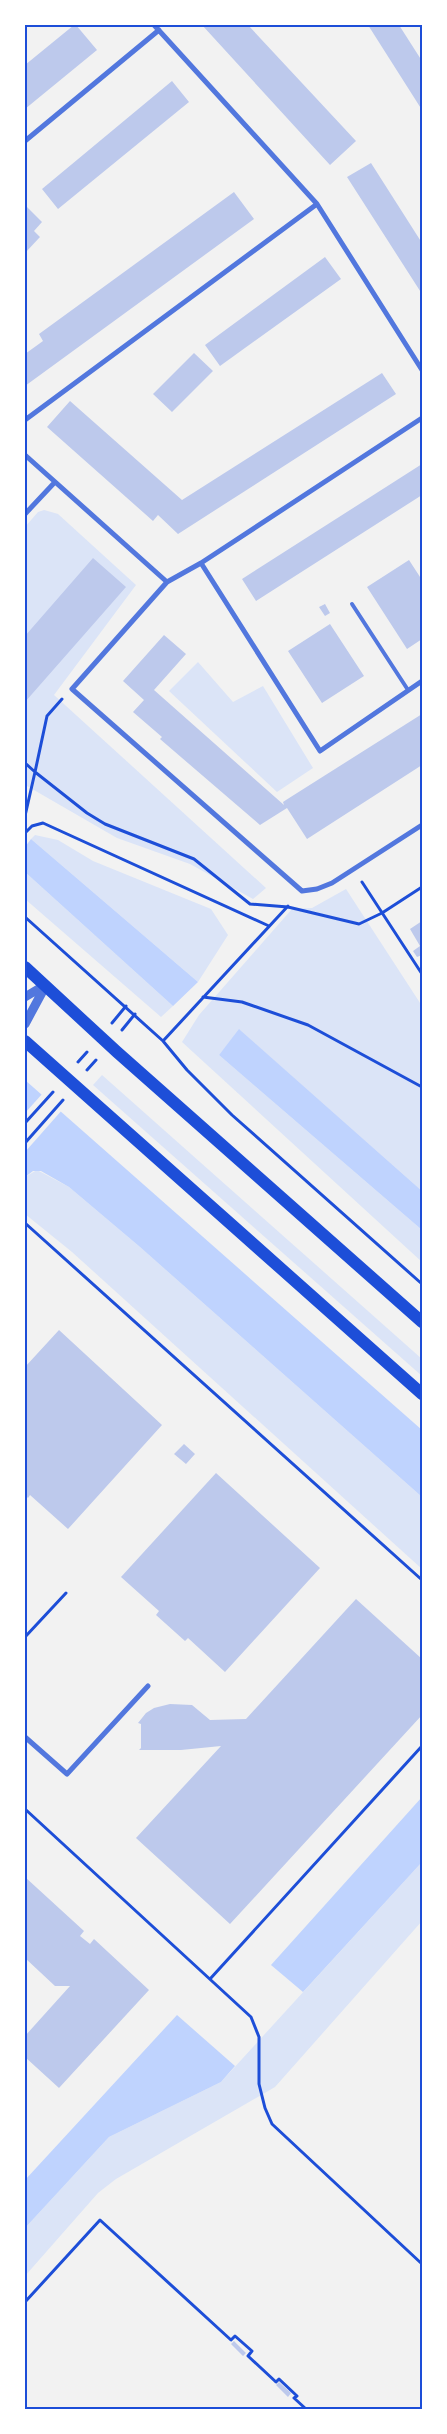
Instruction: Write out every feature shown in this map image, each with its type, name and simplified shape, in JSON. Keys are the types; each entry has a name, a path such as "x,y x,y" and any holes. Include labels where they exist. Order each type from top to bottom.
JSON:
{"main road":[{"path":"25,967 117,1052 422,1322"},
{"path":"25,1041 422,1394"}],"street":[{"path":"154,25 317,204 422,370"},
{"path":"25,141 158,30"},
{"path":"25,420 317,204"},
{"path":"422,418 201,563 167,582 72,689 302,890 317,889 332,883 422,825"},
{"path":"25,455 167,582"},
{"path":"25,514 55,482"},
{"path":"201,563 320,751 422,681"},
{"path":"25,996 46,985"},
{"path":"25,1024 46,985"},
{"path":"25,1737 67,1774 148,1686"}],"lane":[{"path":"352,604 408,690"}],"path":[{"path":"25,816 47,716 72,689"},
{"path":"25,763 87,813 105,824 194,859 250,904 288,907 359,924 382,913 422,887"},
{"path":"25,833 32,826 43,823 269,926"},
{"path":"354,869 422,974"},
{"path":"163,1041 302,890"},
{"path":"25,917 163,1041 187,1070 232,1115 422,1284"},
{"path":"203,997 242,1002 308,1025 422,1087"},
{"path":"25,1123 55,1089"},
{"path":"25,1142 65,1098"},
{"path":"26,1225 422,1580"},
{"path":"25,1637 66,1593"},
{"path":"210,1979 422,1746"},
{"path":"25,1809 251,2017 259,2037 259,2084 265,2108 272,2124 422,2264"},
{"path":"25,2302 100,2220 231,2340 235,2336 252,2351 248,2356 276,2382 279,2379 285,2384 297,2396 294,2398 306,2409"}],"shaded area":[{"path":"44,510 58,514 136,585 54,695 266,888 253,899 190,864 117,838 27,786 25,788 25,527 38,512"},
{"path":"198,662 233,702 263,686 313,768 277,792 169,691"},
{"path":"35,835 58,840 93,861 211,909 228,935 198,982 31,839"},
{"path":"25,872 173,1006 161,1017 25,899"},
{"path":"346,889 422,1006 422,1191 240,1030 219,1055 422,1230 422,1262 182,1042 199,1015 292,909 312,908"},
{"path":"102,1075 422,1359 422,1376 93,1085"},
{"path":"37,1170 69,1187 140,1247 422,1497 422,1569 72,1252 25,1214 25,1177"},
{"path":"422,1862 422,1921 275,2087 116,2179 98,2193 25,2276 25,2228 109,2137 221,2082"}],"water":[{"path":"31,839 198,982 173,1006 25,872 25,847"},
{"path":"239,1029 422,1191 422,1230 219,1055"},
{"path":"25,1080 422,1430 422,1497 140,1247 69,1187 41,1171 33,1171 25,1177"},
{"path":"422,1797 422,1862 303,1992 271,1965"},
{"path":"177,2015 235,2066 221,2082 109,2137 25,2228 25,2180"}],"pier":[{"path":"43,1093 63,1109 25,1152 25,1113"}],"building":[{"path":"74,25 97,50 25,109 25,65"},
{"path":"202,25 248,25 356,141 330,165"},
{"path":"368,25 399,25 422,61 422,110"},
{"path":"172,81 189,102 58,209 42,189"},
{"path":"371,163 422,243 422,294 347,177"},
{"path":"234,192 254,219 25,386 25,354 43,341 39,334"},
{"path":"25,205 42,222 34,231 40,237 25,253"},
{"path":"325,257 341,279 220,366 205,345"},
{"path":"194,353 213,371 172,412 153,394"},
{"path":"382,373 396,394 178,534 158,515 153,521 47,427 70,401 182,500"},
{"path":"422,464 422,495 256,601 242,579"},
{"path":"93,558 126,587 25,702 25,636"},
{"path":"409,560 422,580 422,639 407,649 367,587"},
{"path":"325,604 330,613 325,616 319,607"},
{"path":"330,624 364,676 322,703 288,651"},
{"path":"164,635 186,654 154,690 284,805 283,802 286,800 422,714 422,765 307,839 287,808 260,825 160,739 162,737 133,712 144,700 123,681"},
{"path":"422,921 422,955 417,957 413,951 420,946 410,929"},
{"path":"59,1330 162,1425 68,1529 30,1495 28,1498 25,1495 25,1367"},
{"path":"184,1444 195,1454 186,1464 174,1454"},
{"path":"216,1473 320,1568 225,1672 188,1638 185,1641 156,1615 159,1611 121,1577"},
{"path":"356,1599 422,1659 422,1715 230,1924 136,1838 221,1746 181,1750 139,1750 141,1748 141,1724 138,1723 146,1713 154,1708 170,1704 192,1705 210,1720 246,1719"},
{"path":"25,1877 84,1931 80,1936 90,1944 94,1939 149,1990 59,2088 25,2057 25,2036 70,1986 55,1986 25,1958"},
{"path":"234,2341 246,2353 243,2356 231,2344"},
{"path":"279,2382 291,2393 288,2397 276,2385"}]}
